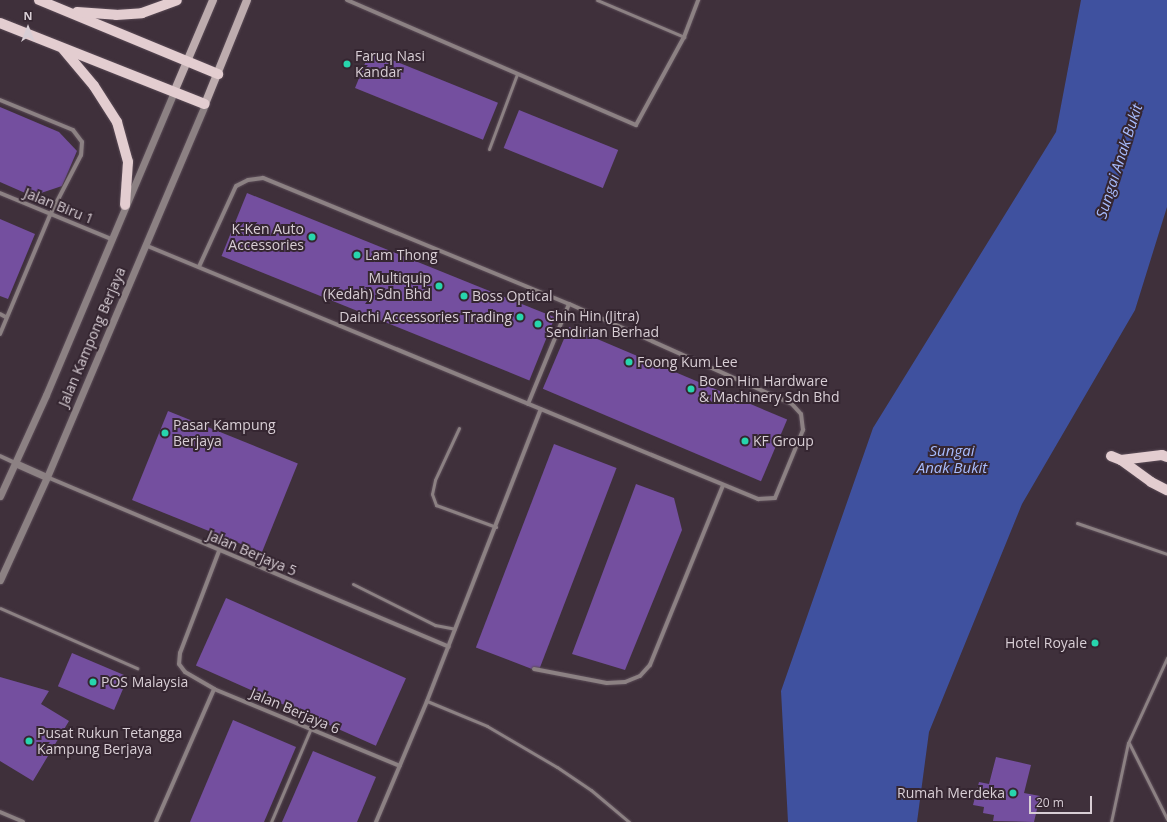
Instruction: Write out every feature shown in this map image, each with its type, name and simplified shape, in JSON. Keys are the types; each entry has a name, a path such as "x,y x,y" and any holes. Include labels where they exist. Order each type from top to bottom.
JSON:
{"main road":[{"path":"39,0 218,74"},
{"path":"67,12 116,15 142,13 167,6 177,0"},
{"name":"Jalan Kampong Berjaya","path":"174,92 213,0"},
{"path":"0,23 205,104 247,0"},
{"path":"62,48 94,86 117,122 128,162 125,205"},
{"path":"1121,460 1162,455 1167,457"},
{"path":"1111,456 1121,460 1152,482 1167,490"}],"street":[{"path":"347,0 636,125 684,37 698,0"},
{"name":"Jalan Kampong Berjaya","path":"0,496 174,92"},
{"path":"0,100 73,130 82,142 81,155 50,214 0,334"},
{"name":"Jalan Kampong Berjaya","path":"0,580 47,477 205,104"},
{"path":"145,244 199,267 528,404 758,499 775,498 803,430 801,414 792,404 569,304 263,178 248,180 236,186 199,267"},
{"name":"Jalan Biru 1","path":"0,194 111,239"},
{"path":"528,404 569,304"},
{"path":"0,314 6,317"},
{"path":"376,822 449,646 541,409"},
{"path":"0,456 47,477"},
{"name":"Jalan Berjaya 5","path":"47,477 219,551 449,646"},
{"path":"534,669 606,683 625,682 640,676 650,665 723,485"},
{"name":"Jalan Berjaya 6","path":"219,551 180,653 179,664 184,672 214,689 400,766"},
{"path":"156,822 214,689"},
{"path":"0,812 22,822"}],"lane":[{"path":"597,0 684,37"},
{"path":"489,149 517,74"},
{"path":"459,428 435,480 432,494 436,505 496,527"},
{"path":"1077,523 1167,554"},
{"path":"353,584 435,625 455,630"},
{"path":"0,608 137,668"},
{"path":"1111,822 1128,743 1167,658"},
{"path":"427,701 487,726 557,767 591,790 629,822"},
{"path":"272,822 310,730"},
{"path":"1128,743 1167,818"}],"water":[{"name":"Sungai Anak Bukit","path":"1081,0 1167,0 1167,207 1135,310 1022,504 929,732 917,822 788,822 781,691 873,428 1056,132"}],"building":[{"path":"370,51 498,103 483,140 355,88"},
{"path":"0,107 59,132 77,151 62,186 32,196 0,182"},
{"path":"519,110 618,150 603,188 504,148"},
{"path":"247,193 555,317 529,380 222,256"},
{"path":"0,219 35,234 8,299 0,296"},
{"path":"569,327 787,420 761,481 543,389"},
{"path":"168,411 298,463 262,552 132,500"},
{"path":"554,444 617,468 538,672 476,648"},
{"path":"636,484 674,498 682,530 625,670 572,654"},
{"path":"226,598 406,678 376,746 196,666"},
{"name":"POS Malaysia","path":"72,653 128,677 114,710 58,686"},
{"name":"Pusat Rukun Tetangga Kampung Berjaya","path":"0,677 49,691 41,704 69,721 33,781 0,761"},
{"path":"233,720 296,747 264,822 190,822"},
{"path":"313,751 376,777 357,822 282,822"},
{"path":"996,757 1031,765 1024,793 1040,796 1034,822 993,821 994,815 983,813 984,807 973,805 979,782 989,784"}],"place":[{"name":"Faruq Nasi Kandar","path":"347,64"},
{"name":"K-Ken Auto Accessories","path":"312,237"},
{"name":"Lam Thong","path":"357,255"},
{"name":"Multiquip (Kedah) Sdn Bhd","path":"439,286"},
{"name":"Boss Optical","path":"464,296"},
{"name":"Daichi Accessories Trading","path":"520,317"},
{"name":"Chin Hin (Jitra) Sendirian Berhad","path":"538,324"},
{"name":"Foong Kum Lee","path":"629,362"},
{"name":"Boon Hin Hardware & Machinery Sdn Bhd","path":"691,389"},
{"name":"Pasar Kampung Berjaya","path":"165,433"},
{"name":"KF Group","path":"745,441"},
{"name":"Hotel Royale","path":"1095,643"},
{"name":"POS Malaysia","path":"93,682"},
{"name":"Pusat Rukun Tetangga Kampung Berjaya","path":"29,741"},
{"name":"Rumah Merdeka","path":"1013,793"}]}
